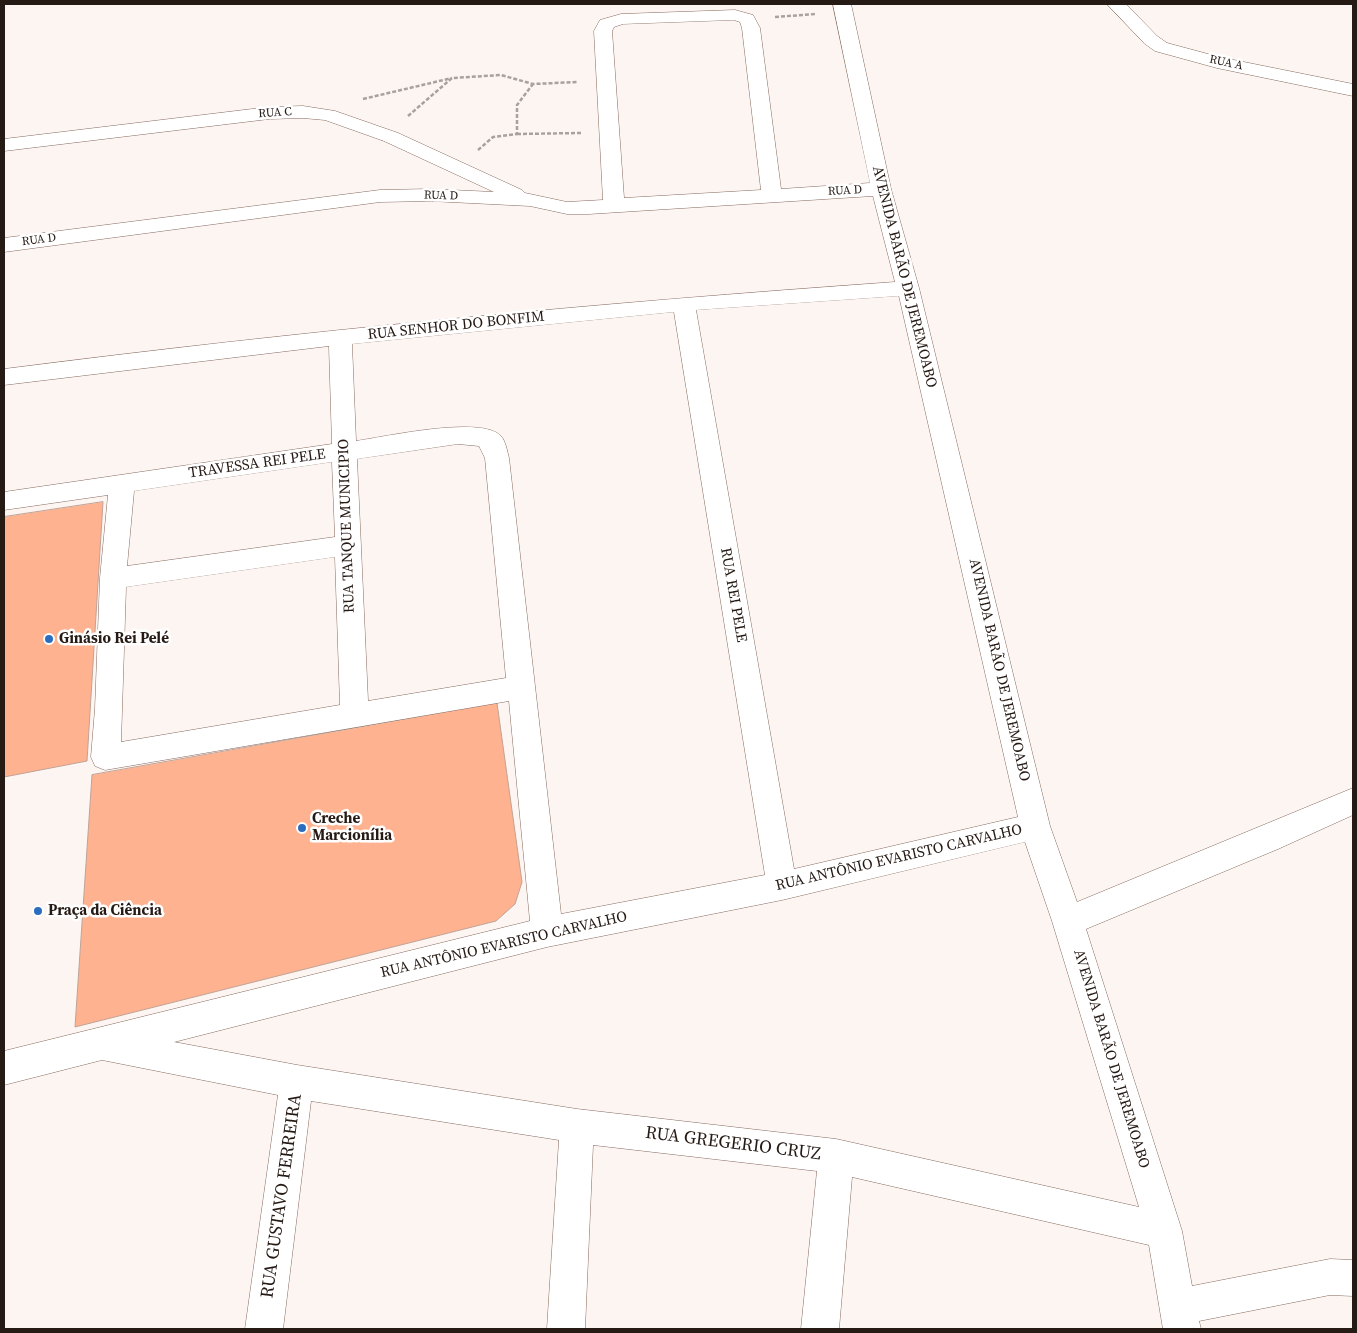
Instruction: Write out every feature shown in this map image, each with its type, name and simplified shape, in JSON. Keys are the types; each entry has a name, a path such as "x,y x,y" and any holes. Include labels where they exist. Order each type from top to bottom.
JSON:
{"street":[{"name":"RUA A","path":"1116,4 1151,40 1161,47 1217,62 1353,90"},
{"name":"AVENIDA BARÃO DE JEREMOABO","path":"843,8 881,189 908,288 1035,826 1068,921 1164,1231 1181,1318"},
{"path":"614,205 603,31 606,24 621,19 735,15 747,20 751,28 772,195"},
{"name":"RUA C","path":"4,145 269,113 307,112 328,115 386,135 438,156 457,167 530,200"},
{"path":"430,195 457,167"},
{"name":"RUA D","path":"4,245 380,196 430,195 530,200 567,208 589,208 881,189"},
{"name":"RUA SENHOR DO BONFIM","path":"4,377 340,338 684,304 908,288"},
{"name":"RUA REI PELE","path":"684,304 782,886"},
{"name":"RUA TANQUE MUNICIPIO","path":"340,338 354,714"},
{"name":"TRAVESSA REI PELE","path":"4,501 458,435 486,437 492,442 496,458 521,688"},
{"path":"122,484 113,578 109,709 104,757 354,714 521,688 547,932"},
{"path":"113,578 349,545"},
{"path":"1068,921 1267,839 1353,801"},
{"name":"RUA ANTÔNIO EVARISTO CARVALHO","path":"4,1068 547,932 782,886 1035,826"},
{"name":"RUA GUSTAVO FERREIRA","path":"102,1044 297,1082 264,1329"},
{"name":"RUA GREGERIO CRUZ","path":"297,1082 578,1126 836,1156 1164,1231"},
{"path":"566,1329 578,1126"},
{"path":"820,1329 836,1156"},
{"path":"1181,1318 1330,1277 1353,1278"}],"path":[{"path":"747,20 843,8"},
{"path":"307,112 452,78 501,75 533,84 606,80"},
{"path":"386,135 452,78"},
{"path":"517,134 517,104 533,84"},
{"path":"457,167 493,137 517,134 610,132"}],"building":[{"name":"Ginásio Rei Pelé","path":"103,502 87,761 4,777 4,517"},
{"name":"Creche Marcionília","path":"497,703 522,882 515,904 496,921 75,1027 92,775"}],"place":[{"name":"Ginásio Rei Pelé","path":"49,639"},
{"name":"Creche Marcionília","path":"302,828"},
{"name":"Praça da Ciência","path":"38,911"}]}
